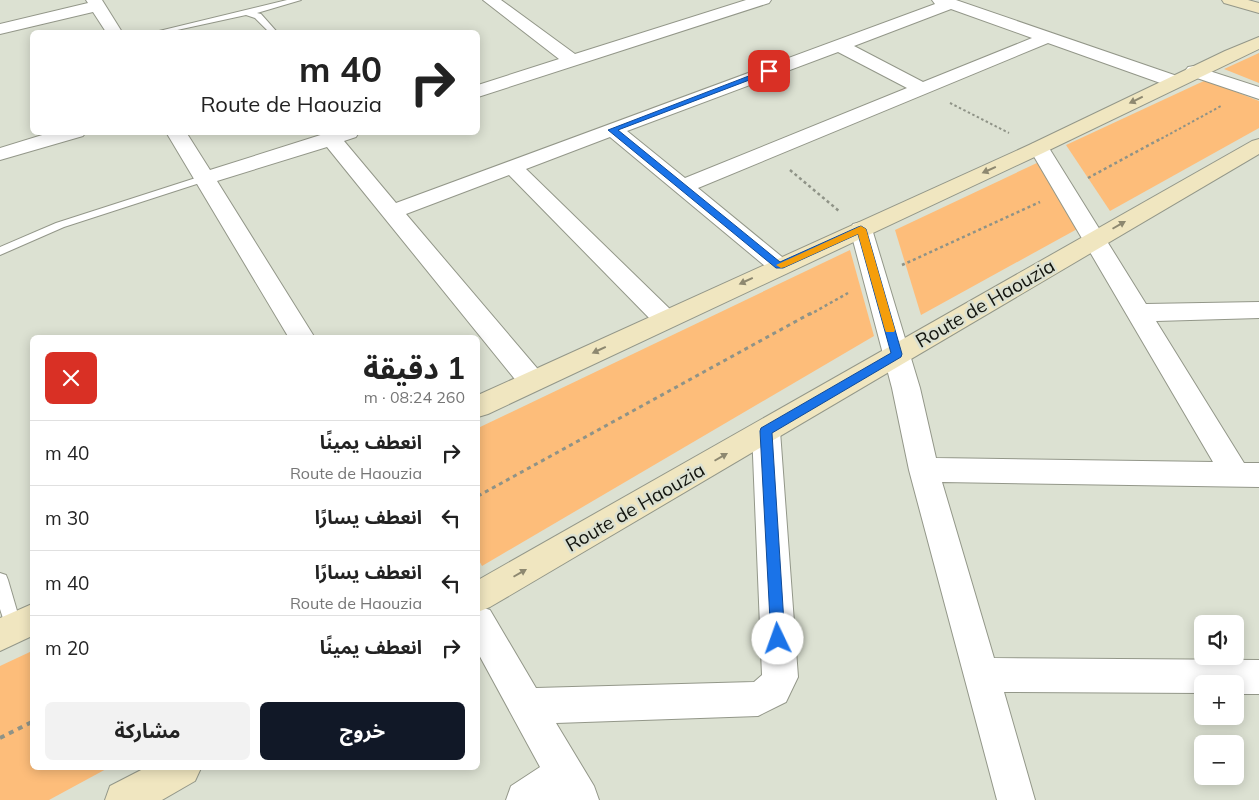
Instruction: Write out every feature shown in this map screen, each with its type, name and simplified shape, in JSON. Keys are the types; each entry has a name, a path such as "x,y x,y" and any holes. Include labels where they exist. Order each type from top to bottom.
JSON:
{"street":[{"path":"491,0 572,61"},
{"path":"480,91 763,0"},
{"path":"1230,0 1259,8"},
{"path":"391,212 839,45 945,2 1174,81"},
{"path":"0,29 96,3 113,30"},
{"path":"683,187 1046,38"},
{"path":"480,405 1039,148 1194,71 1259,42"},
{"path":"839,45 922,89"},
{"path":"1194,71 1259,93"},
{"path":"612,130 779,266"},
{"path":"0,154 66,135"},
{"path":"178,135 300,335"},
{"path":"205,178 340,136 391,212 532,381"},
{"name":"Route de Haouzia","path":"480,596 1259,145"},
{"path":"1039,148 1138,313 1247,475"},
{"path":"512,167 665,319"},
{"path":"861,229 897,354 924,470 1016,800"},
{"path":"1138,313 1259,310"},
{"path":"525,706 758,699 773,690 780,677 766,431"},
{"path":"924,470 1247,475"},
{"path":"480,625 572,786 525,800"},
{"path":"981,675 1259,678"},
{"path":"124,800 168,783"}],"lane":[{"path":"168,30 297,0"},
{"path":"250,12 258,16 271,30"},
{"path":"0,251 60,225 205,178"},
{"path":"0,580 16,627"}],"path":[{"path":"922,89 1039,148"},
{"path":"768,152 861,229"},
{"path":"0,738 30,723"}],"shaded area":[{"path":"1259,53 1259,83 1224,69"},
{"path":"1206,80 1259,101 1259,128 1110,211 1066,145"},
{"path":"1039,162 1079,228 921,315 895,230"},
{"path":"850,250 874,336 482,566 480,562 480,427"},
{"path":"30,652 30,770 104,770 49,800 0,800 0,666"}],"slow traffic":[{"path":"781,265 861,229 890,330"}],"route":[{"path":"769,71 612,130 779,266 861,229 897,354 766,431 778,639"}]}
